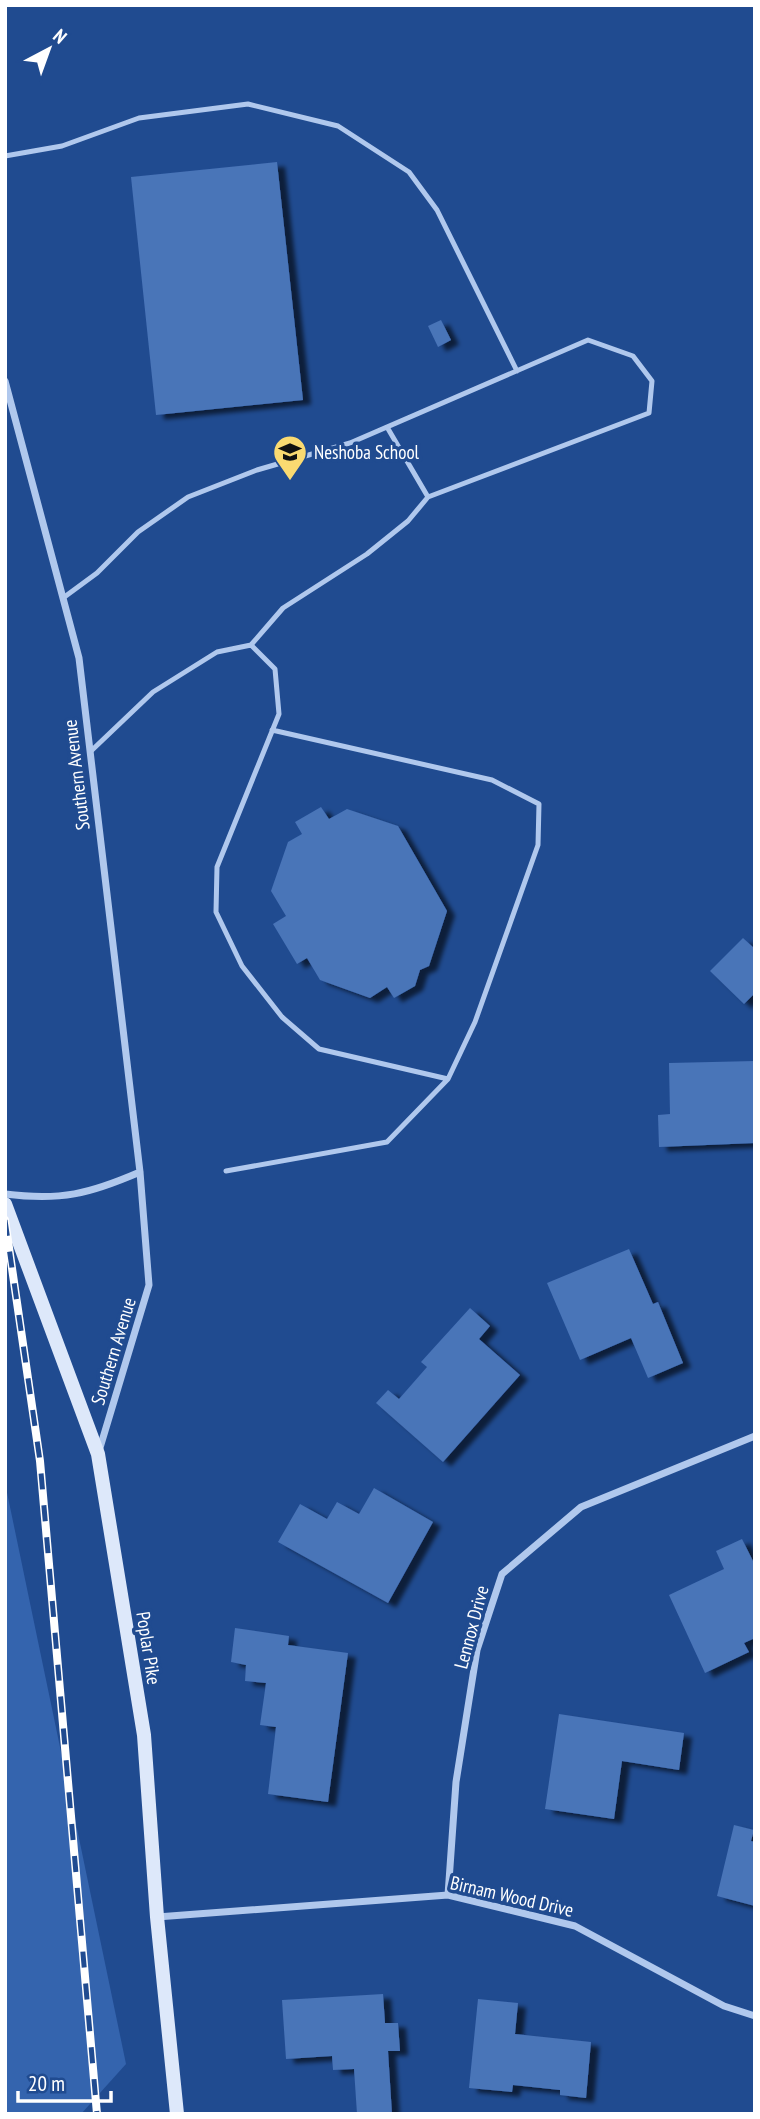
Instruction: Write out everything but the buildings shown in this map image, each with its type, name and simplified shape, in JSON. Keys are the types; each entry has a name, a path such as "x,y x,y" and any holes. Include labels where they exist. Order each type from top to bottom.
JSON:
{"main road":[{"name":"Poplar Pike","path":"5,1204 98,1454 144,1735 157,1917 177,2114"}],"street":[{"name":"Southern Avenue","path":"5,381 79,658 140,1172 149,1285 98,1454"},
{"path":"5,1194 36,1198 65,1196 100,1189 140,1172"},
{"name":"Lennox Drive","path":"448,1895 456,1782 477,1650 502,1574 581,1507 755,1436"},
{"name":"Birnam Wood Drive","path":"157,1917 448,1895 575,1926 724,2007 755,2016"}],"lane":[{"path":"5,156 62,146 139,118 248,104 338,125 409,172 437,210 517,371"},
{"path":"63,598 97,573 138,532 188,498 257,470 350,443 588,340 633,356 652,381 649,413 428,497 408,521 367,554 283,608 251,645 217,652 153,692 89,752"},
{"path":"387,427 428,497"},
{"path":"251,645 275,668 279,714 217,867 216,912 242,966 282,1017 319,1049 448,1079"},
{"path":"226,1171 387,1142 448,1079 475,1022 538,845 539,804 492,780 272,730"}],"shaded area":[{"path":"5,1483 126,2064 81,2114 5,2114"}],"railway":[{"path":"5,1220 40,1461 97,2114"}],"place":[{"name":"Neshoba School","path":"290,482"}]}
